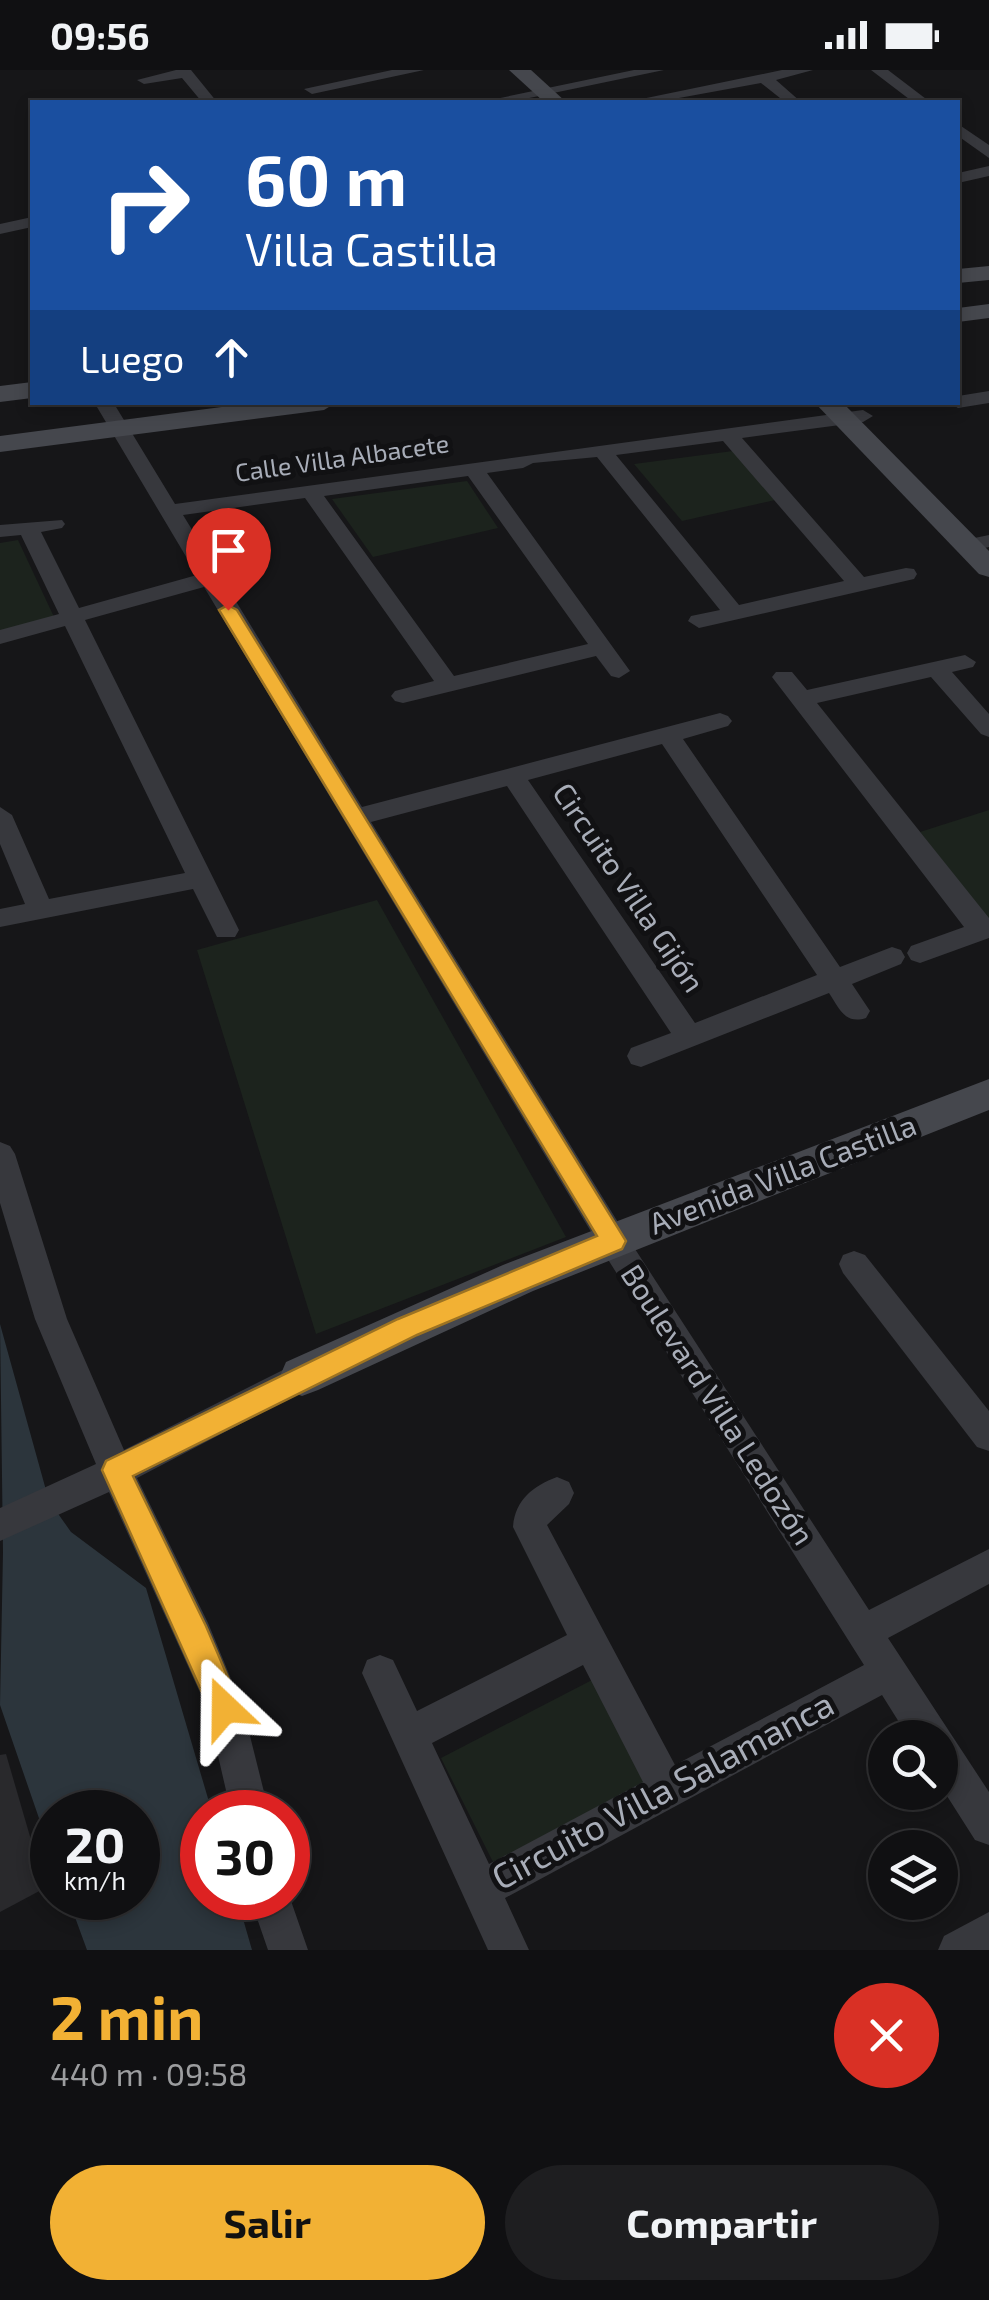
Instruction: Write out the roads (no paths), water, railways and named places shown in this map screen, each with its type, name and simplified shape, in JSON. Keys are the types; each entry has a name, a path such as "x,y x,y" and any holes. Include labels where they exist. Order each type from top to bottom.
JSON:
{"street":[{"path":"500,70 541,98"},
{"path":"519,70 541,98"},
{"path":"515,100 541,98 657,70"},
{"path":"666,100 806,70"},
{"path":"878,70 919,100"},
{"path":"144,80 184,71 208,100"},
{"path":"321,100 307,84 406,71"},
{"path":"764,78 792,100"},
{"path":"960,131 989,153"},
{"path":"960,178 989,171"},
{"path":"0,229 30,222"},
{"path":"960,276 989,273"},
{"path":"960,315 989,311"},
{"path":"0,394 30,390"},
{"path":"960,402 987,400"},
{"name":"Boulevard Villa Ledozón","path":"104,405 613,1241 919,1720"},
{"path":"0,444 301,405"},
{"path":"851,415 984,543 989,568"},
{"name":"Calle Villa Albacete","path":"170,511 532,460 731,438 851,415"},
{"path":"731,438 859,586"},
{"path":"602,451 734,613"},
{"path":"473,468 619,670"},
{"path":"309,490 448,684"},
{"path":"0,530 55,524"},
{"path":"28,527 226,930"},
{"path":"699,621 906,574"},
{"path":"0,636 209,579"},
{"path":"403,696 602,647"},
{"path":"802,699 965,662"},
{"path":"936,668 989,728"},
{"path":"784,677 986,930 920,953"},
{"name":"Circuito Villa Gijón","path":"354,818 720,721"},
{"path":"668,735 856,1012"},
{"name":"Circuito Villa Gijón","path":"512,776 690,1038"},
{"path":"0,815 41,910"},
{"path":"0,918 200,879"},
{"name":"Circuito Villa Gijón","path":"641,1056 892,957"},
{"name":"Avenida Villa Castilla","path":"302,1376 518,1278 989,1094"},
{"path":"0,1154 51,1319 225,1708 245,1790"},
{"path":"854,1264 989,1436"},
{"path":"0,1526 302,1376"},
{"path":"558,1494 531,1513 530,1527 667,1788"},
{"path":"862,1632 989,1566"},
{"path":"410,1734 590,1643"},
{"name":"Circuito Villa Salamanca","path":"380,1673 482,1890 888,1672"},
{"path":"958,1779 989,1826"},
{"path":"482,1890 510,1950"},
{"path":"278,1920 288,1950"},
{"path":"958,1950 989,1932"}]}
